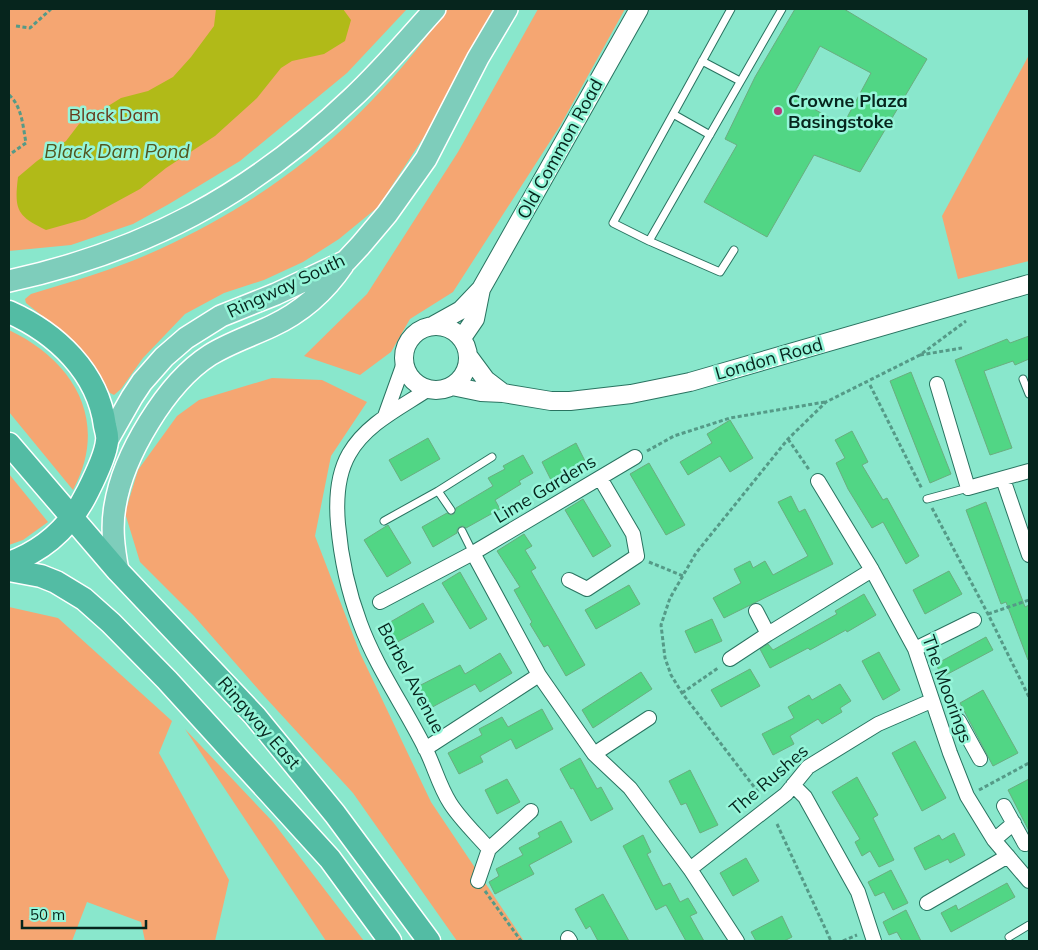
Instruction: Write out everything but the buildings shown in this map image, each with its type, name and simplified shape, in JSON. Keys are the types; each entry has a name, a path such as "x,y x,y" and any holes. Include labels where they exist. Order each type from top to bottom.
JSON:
{"highway":[{"path":"9,312 32,323 52,337 78,364 92,384 100,402 107,441 90,487 63,530 27,556 9,563"},
{"name":"Ringway East","path":"9,444 118,570 255,716 295,763 387,883 428,941"},
{"path":"9,570 41,576 56,582 84,599 111,623 167,680 330,859 390,941"}],"main road":[{"path":"9,281 57,270 126,247 177,224 220,201 277,161 326,122 368,83 435,9"},
{"name":"Ringway South","path":"107,441 142,382 164,357 186,338 221,316 276,294 346,261 387,214 426,159 478,58 507,9"},
{"path":"118,570 113,543 114,513 118,493 124,473 142,434 164,399 186,375 208,356 234,342 271,327 304,308 331,282 346,261"}],"street":[{"name":"Old Common Road","path":"434,326 461,310 481,289 639,9"},
{"name":"London Road","path":"452,386 481,392 503,393 551,401 570,401 631,394 690,382 1029,284"},
{"name":"Old Common Road","path":"462,338 475,319 481,289"},
{"path":"469,357 466,370 461,379 452,386 436,391 427,390 417,385 410,377 404,363 406,344 414,334 422,328 434,326 449,328 462,338 466,344 469,357 486,380 503,393"},
{"name":"Barbel Avenue","path":"385,416 404,363"},
{"path":"937,384 968,488 1029,471"},
{"name":"Barbel Avenue","path":"427,390 385,416 362,436 348,454 342,473 336,498 340,544 348,586 360,624 377,660 425,749 539,675"},
{"name":"Lime Gardens","path":"380,602 473,553 635,457"},
{"path":"569,580 587,589 637,556 633,534 600,478"},
{"path":"1003,479 1029,555"},
{"name":"The Moorings","path":"818,482 872,570 915,649 931,701 967,796 994,840 1029,880"},
{"path":"473,553 539,675 594,754 630,788 690,869 738,941"},
{"path":"730,659 872,570"},
{"path":"756,611 768,634"},
{"path":"915,649 974,620"},
{"name":"The Rushes","path":"690,869 786,794 808,767 878,724 931,701"},
{"path":"594,754 649,718"},
{"path":"959,721 980,759"},
{"path":"950,753 970,741"},
{"path":"425,749 449,802 488,850"},
{"path":"793,785 805,797 858,892 874,941"},
{"path":"1004,806 1025,844"},
{"path":"478,881 488,850 531,811"},
{"path":"994,840 1014,823"},
{"path":"927,903 1008,856"}],"lane":[{"path":"731,9 613,223 720,272 734,250"},
{"path":"649,241 782,9"},
{"path":"702,61 740,82"},
{"path":"673,114 710,135"},
{"path":"1023,379 1029,394"},
{"path":"384,521 438,491 492,457"},
{"path":"927,499 968,488"},
{"path":"438,491 451,510"},
{"path":"462,531 473,553"},
{"path":"1009,936 1029,925"}],"path":[{"path":"16,26 30,28 51,9"},
{"path":"9,95 15,100 20,112 26,143 9,155"},
{"path":"635,457 674,436 730,418 826,402 920,355 972,316"},
{"path":"920,355 962,348"},
{"path":"870,385 1029,697"},
{"path":"758,792 682,693 665,658 661,625 670,598 696,553 788,439 826,402"},
{"path":"788,439 818,482"},
{"path":"637,556 683,576"},
{"path":"988,614 1029,600"},
{"path":"682,693 730,659"},
{"path":"967,796 1029,763"},
{"path":"777,824 830,941"},
{"path":"478,881 521,941"}],"green space":[{"name":"Black Dam","path":"9,9 407,9 347,73 240,161 133,224 71,245 9,251"},
{"path":"447,9 493,9 437,117 378,207 339,239 303,262 264,280 224,293 185,314 143,358 121,389 114,395 110,393 93,363 76,343 26,303 25,299 31,294 113,268 160,249 204,227 284,177 320,149 387,85"},
{"path":"538,9 625,9 560,126 453,292 410,319 391,352 360,375 304,356 367,294 458,152"},
{"path":"1029,55 1029,261 958,279 942,216"},
{"path":"9,330 32,343 52,358 68,376 79,396 86,417 88,440 84,465 73,490 9,412"},
{"path":"272,378 322,380 367,402 331,456 315,536 360,653 431,802 524,941 457,941 353,793 194,616 140,562 125,513 138,470 177,416 199,400"},
{"path":"9,474 48,522 23,540 9,545"},
{"path":"9,607 58,618 172,721 159,753 229,880 215,941 145,941 141,922 87,902 72,941 9,941"},
{"path":"185,729 273,822 364,941 326,941"}],"water":[{"name":"Black Dam Pond","path":"216,9 343,9 351,20 345,41 324,54 292,61 281,68 257,98 215,136 166,168 140,189 85,219 46,230 23,216 17,205 18,177 66,141 79,124 121,98 148,91 173,77 214,26"}],"place":[{"name":"Crowne Plaza Basingstoke","path":"778,111"}]}
